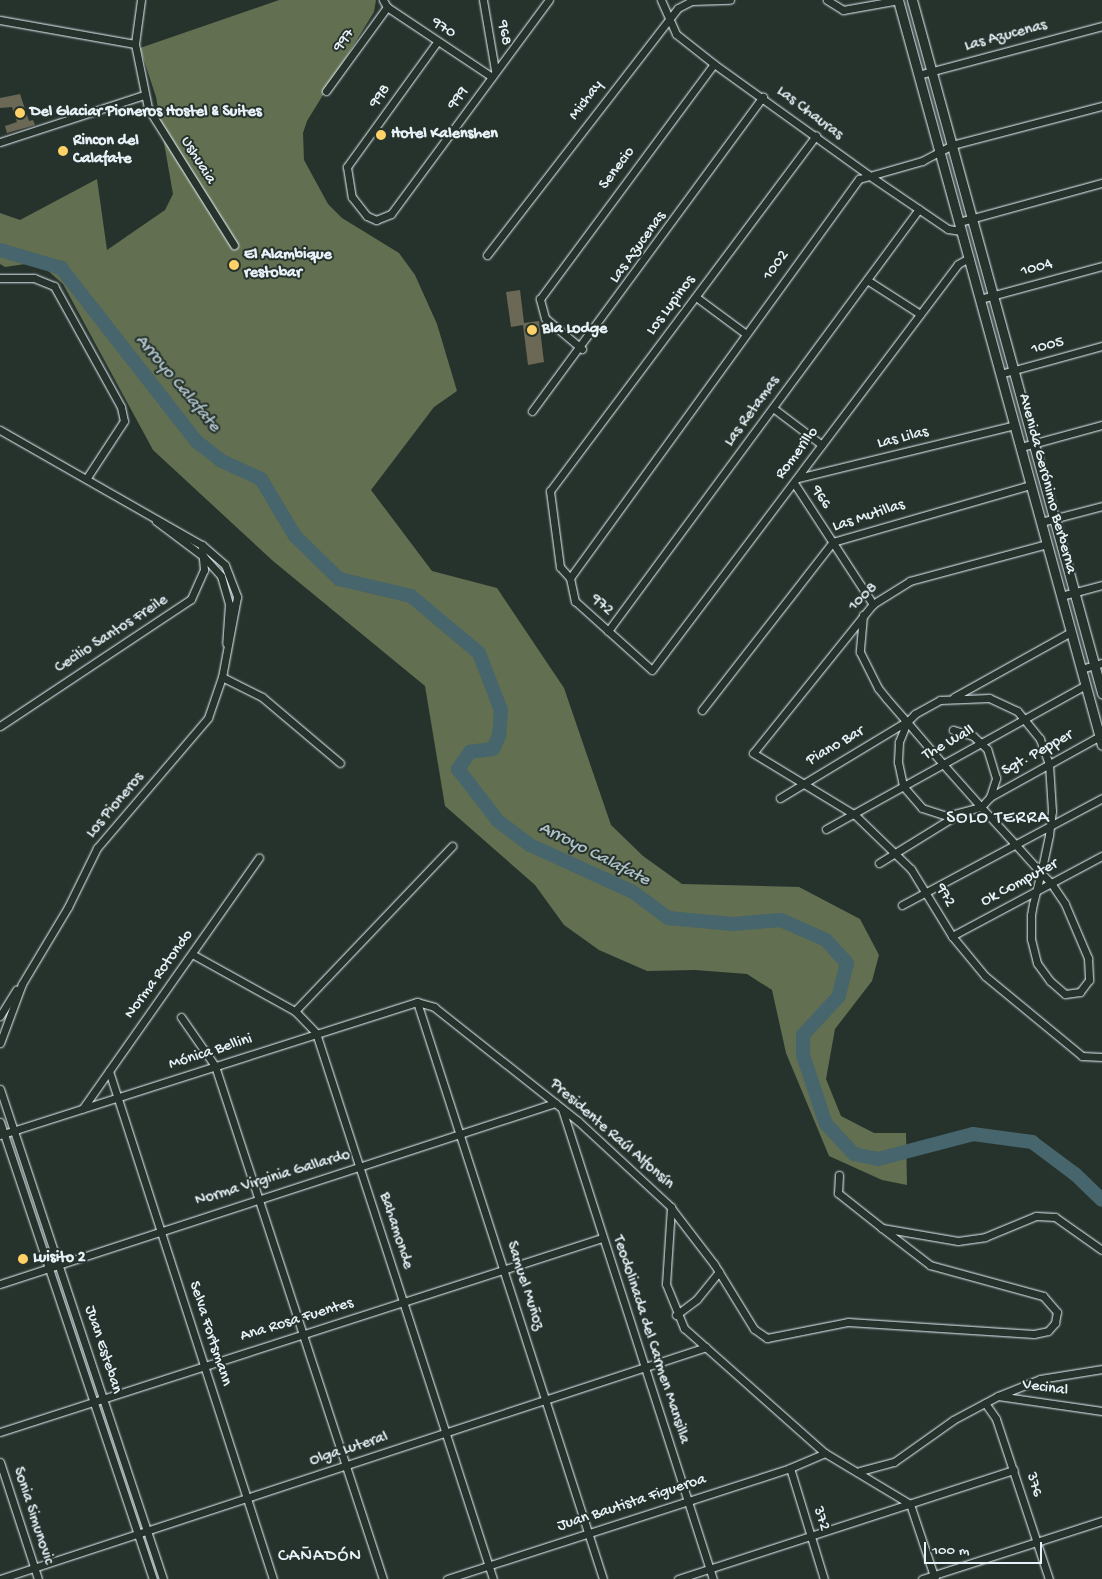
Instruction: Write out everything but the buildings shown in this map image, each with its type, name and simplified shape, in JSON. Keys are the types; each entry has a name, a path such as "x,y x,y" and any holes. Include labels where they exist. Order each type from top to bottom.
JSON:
{"street":[{"name":"Ushuaia","path":"140,0 134,44 144,95 183,166 234,244"},
{"name":"970","path":"383,0 387,7 437,42 494,74"},
{"name":"968","path":"483,0 494,74"},
{"name":"999","path":"391,214 549,0"},
{"name":"Las Chauras","path":"661,0 667,19 676,34 714,64 763,97 867,174 948,229 960,227"},
{"name":"Michay","path":"487,255 667,19 683,3 730,0"},
{"path":"827,0 843,10 899,0"},
{"name":"Avenida Gerónimo Berberna","path":"899,0 1101,742"},
{"name":"Avenida Gerónimo Berberna","path":"912,0 1075,592 1098,664 1102,693"},
{"name":"997","path":"326,91 387,7"},
{"path":"0,20 134,44"},
{"name":"Las Azucenas","path":"918,75 1102,26"},
{"name":"998","path":"391,214 376,220 367,216 350,191 347,167 437,42"},
{"name":"Senecio","path":"582,349 545,318 539,305 544,292 714,64"},
{"path":"0,142 144,95"},
{"name":"Las Azucenas","path":"532,411 582,349 763,97"},
{"path":"867,174 940,153 952,145 1102,106"},
{"name":"Los Lupinos","path":"550,491 816,136"},
{"name":"1002","path":"570,578 746,334 867,174"},
{"path":"960,227 973,219 1102,183"},
{"name":"Las Retamas","path":"608,631 919,209"},
{"name":"Romerillo","path":"652,670 958,264 969,258"},
{"name":"1004","path":"980,298 1102,266"},
{"path":"0,278 34,278 54,286 121,407 124,421 86,479"},
{"path":"867,280 920,314"},
{"path":"696,297 746,334"},
{"name":"1005","path":"1000,374 1102,346"},
{"path":"773,408 822,445"},
{"name":"Las Lilas","path":"796,480 1015,425"},
{"path":"1021,447 1102,425"},
{"name":"Los Pioneros","path":"0,430 202,545 225,565 236,591 234,626 227,648 222,677 208,718 109,831 22,984 0,1016"},
{"name":"966","path":"796,480 872,604"},
{"name":"Las Mutillas","path":"702,710 833,542 1031,485"},
{"name":"972","path":"550,491 560,567 570,578 575,601 652,670"},
{"path":"1041,522 1102,506"},
{"name":"Los Pioneros","path":"155,519 204,557 221,576 228,594 227,648"},
{"name":"1008","path":"753,753 872,604 910,581 1047,544"},
{"name":"Cecilio Santos Freile","path":"0,726 174,613 191,599 201,581 204,557 202,545"},
{"path":"1061,596 1102,585"},
{"path":"863,615 859,644 863,660 878,688 942,763 1041,873 1071,915 1088,958 1089,980 1080,992 1065,994 1058,989 1037,962 1030,927 1036,891 1041,873 1050,825 1049,764 1040,739 1025,719 989,698 952,698"},
{"path":"952,698 1071,632"},
{"path":"1081,669 1098,664"},
{"path":"222,677 256,693 340,763"},
{"name":"The Wall","path":"826,829 855,815 942,763 1086,686"},
{"name":"Piano Bar","path":"780,798 802,782 907,722 927,705 952,698"},
{"path":"907,722 898,753 903,786 922,808 956,816"},
{"path":"878,863 956,816 981,807 990,797 995,768 981,742 953,730"},
{"name":"Sgt. Pepper","path":"990,797 1049,764 1101,742"},
{"name":"972","path":"753,753 855,815 896,852 926,893 952,936 984,976 1087,1059 1102,1057"},
{"path":"902,905 1102,798"},
{"path":"295,1011 452,846"},
{"name":"Ok Computer","path":"952,936 1102,856"},
{"name":"Norma Rotondo","path":"83,1108 259,858"},
{"name":"Bahamonde","path":"192,954 295,1011 316,1033 447,1432 493,1579"},
{"name":"Los Pioneros","path":"0,1043 22,984"},
{"name":"Mónica Bellini","path":"2,1135 417,1002"},
{"name":"Presidente Raúl Alfonsín","path":"417,1002 434,1007 555,1103 671,1207 666,1284 676,1315 706,1347 825,1453 860,1471 910,1504"},
{"name":"Samuel Muñoz","path":"417,1002 603,1579"},
{"path":"181,1017 215,1066 383,1579"},
{"name":"Selva Fortsmann","path":"109,1071 273,1579"},
{"path":"0,1089 14,1131"},
{"name":"Norma Virginia Gallardo","path":"0,1284 258,1197 360,1167 555,1103"},
{"name":"Teodolinada del Carmen Mansilla","path":"562,1109 713,1579"},
{"path":"0,1122 2,1135"},
{"name":"Juan Esteban","path":"14,1131 60,1263 163,1579"},
{"name":"Juan Esteban","path":"2,1135 50,1266 153,1579"},
{"path":"671,1207 719,1272 754,1329 767,1338 848,1322 1034,1334 1048,1331 1055,1322 1057,1312 1043,1296 930,1264 838,1193 839,1175"},
{"path":"882,1228 958,1241 985,1237 1036,1216 1055,1217 1102,1250"},
{"name":"Ana Rosa Fuentes","path":"0,1432 204,1364 602,1238"},
{"path":"676,1315 697,1300 719,1272"},
{"name":"Olga Luteral","path":"0,1579 447,1432 645,1370 706,1347"},
{"path":"998,1396 1040,1379 1102,1368"},
{"name":"Vecinal","path":"860,1471 894,1462 998,1396 1102,1411"},
{"name":"376","path":"985,1403 992,1408 1049,1579"},
{"name":"Juan Bautista Figueroa","path":"447,1579 587,1532 790,1468 825,1453"},
{"name":"Sonia Simunovic","path":"0,1462 38,1579"},
{"name":"372","path":"790,1468 824,1579"},
{"path":"678,1579 1014,1470"},
{"path":"910,1504 935,1577"},
{"path":"922,1579 935,1577 1102,1521"}],"green space":[{"path":"279,0 376,0 374,12 307,121 303,133 304,160 328,204 342,218 399,253 415,275 437,324 457,391 434,407 371,490 432,571 497,588 564,688 611,825 643,856 682,884 799,887 860,919 879,955 872,981 835,1029 826,1079 841,1116 874,1133 906,1133 907,1185 882,1180 829,1156 786,1053 772,990 747,974 695,970 647,971 599,950 564,925 535,885 445,806 425,686 273,561 153,450 63,284 47,270 32,263 5,267 0,264 0,213 20,220 97,179 107,250 165,210 173,194 156,97 140,48"}],"waterway":[{"name":"Arroyo Calafate","path":"0,250 61,268 196,441 222,461 261,479 295,536 339,579 411,596 479,653 501,710 499,736 493,749 470,752 458,769 498,821 530,845 633,892 668,918 733,924 781,920 826,940 847,963 839,996 803,1035 803,1055 826,1124 854,1154 878,1159 973,1134 1032,1142 1075,1174 1102,1200"}],"place":[{"name":"Del Glaciar Pioneros Hostel & Suites","path":"20,113"},
{"name":"Hotel Kalenshen","path":"381,135"},
{"name":"Rincon del Calafate","path":"63,151"},
{"name":"El Alambique restobar","path":"234,265"},
{"name":"Bla Lodge","path":"532,330"},
{"name":"Luisito 2","path":"23,1259"}],"district":[{"name":"SOLO TERRA","path":"998,819"},
{"name":"CAÑADÓN","path":"320,1557"}]}
